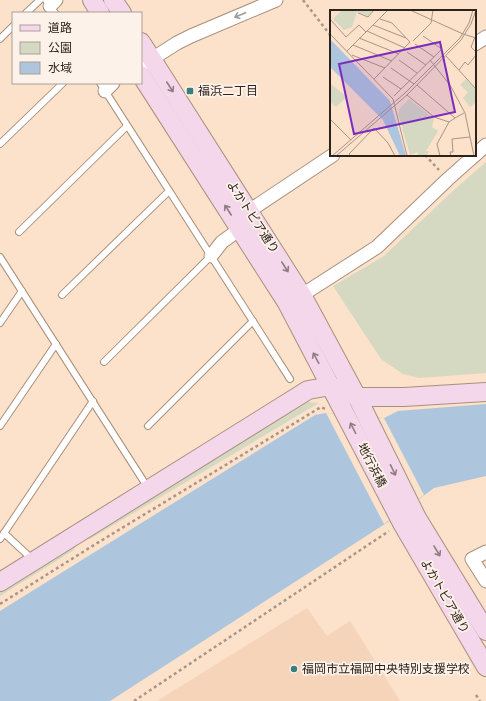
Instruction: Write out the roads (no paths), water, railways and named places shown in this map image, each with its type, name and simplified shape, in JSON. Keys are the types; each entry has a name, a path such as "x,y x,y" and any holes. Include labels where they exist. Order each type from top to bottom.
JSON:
{"street":[{"path":"92,0 99,12"},
{"path":"113,0 121,12"},
{"path":"146,63 191,36 276,0"},
{"path":"476,43 486,37"},
{"name":"よかトピア通り","path":"142,46 146,63 249,211 302,295 341,404"},
{"name":"よかトピア通り","path":"142,77 287,304 331,386"},
{"path":"476,154 486,145"},
{"path":"249,211 331,156"},
{"path":"302,295 377,247 474,156"},
{"path":"211,256 222,242 240,229"},
{"path":"0,582 308,390 331,386 341,404 404,397 486,392"},
{"name":"地行浜橋","path":"341,404 404,524"},
{"name":"よかトピア通り","path":"404,524 486,631"},
{"name":"よかトピア通り","path":"404,524 486,667"},
{"path":"486,552 472,559 486,581"}],"lane":[{"path":"29,12 49,4"},
{"path":"0,38 12,27"},
{"path":"0,144 62,84"},
{"path":"106,86 127,126 290,379"},
{"path":"19,232 127,126"},
{"path":"62,295 169,192"},
{"path":"104,362 211,256"},
{"path":"0,257 149,489"},
{"path":"0,323 22,291"},
{"path":"148,426 253,322"},
{"path":"0,426 56,344"},
{"path":"0,539 93,401"},
{"path":"4,533 34,561"}],"water":[{"path":"486,404 486,476 434,488 391,520 110,701 0,701 0,611 315,415 326,413 384,418 398,411"}],"place":[{"name":"福浜二丁目","path":"190,91"},
{"name":"福岡市立福岡中央特別支援学校","path":"294,669"}]}
